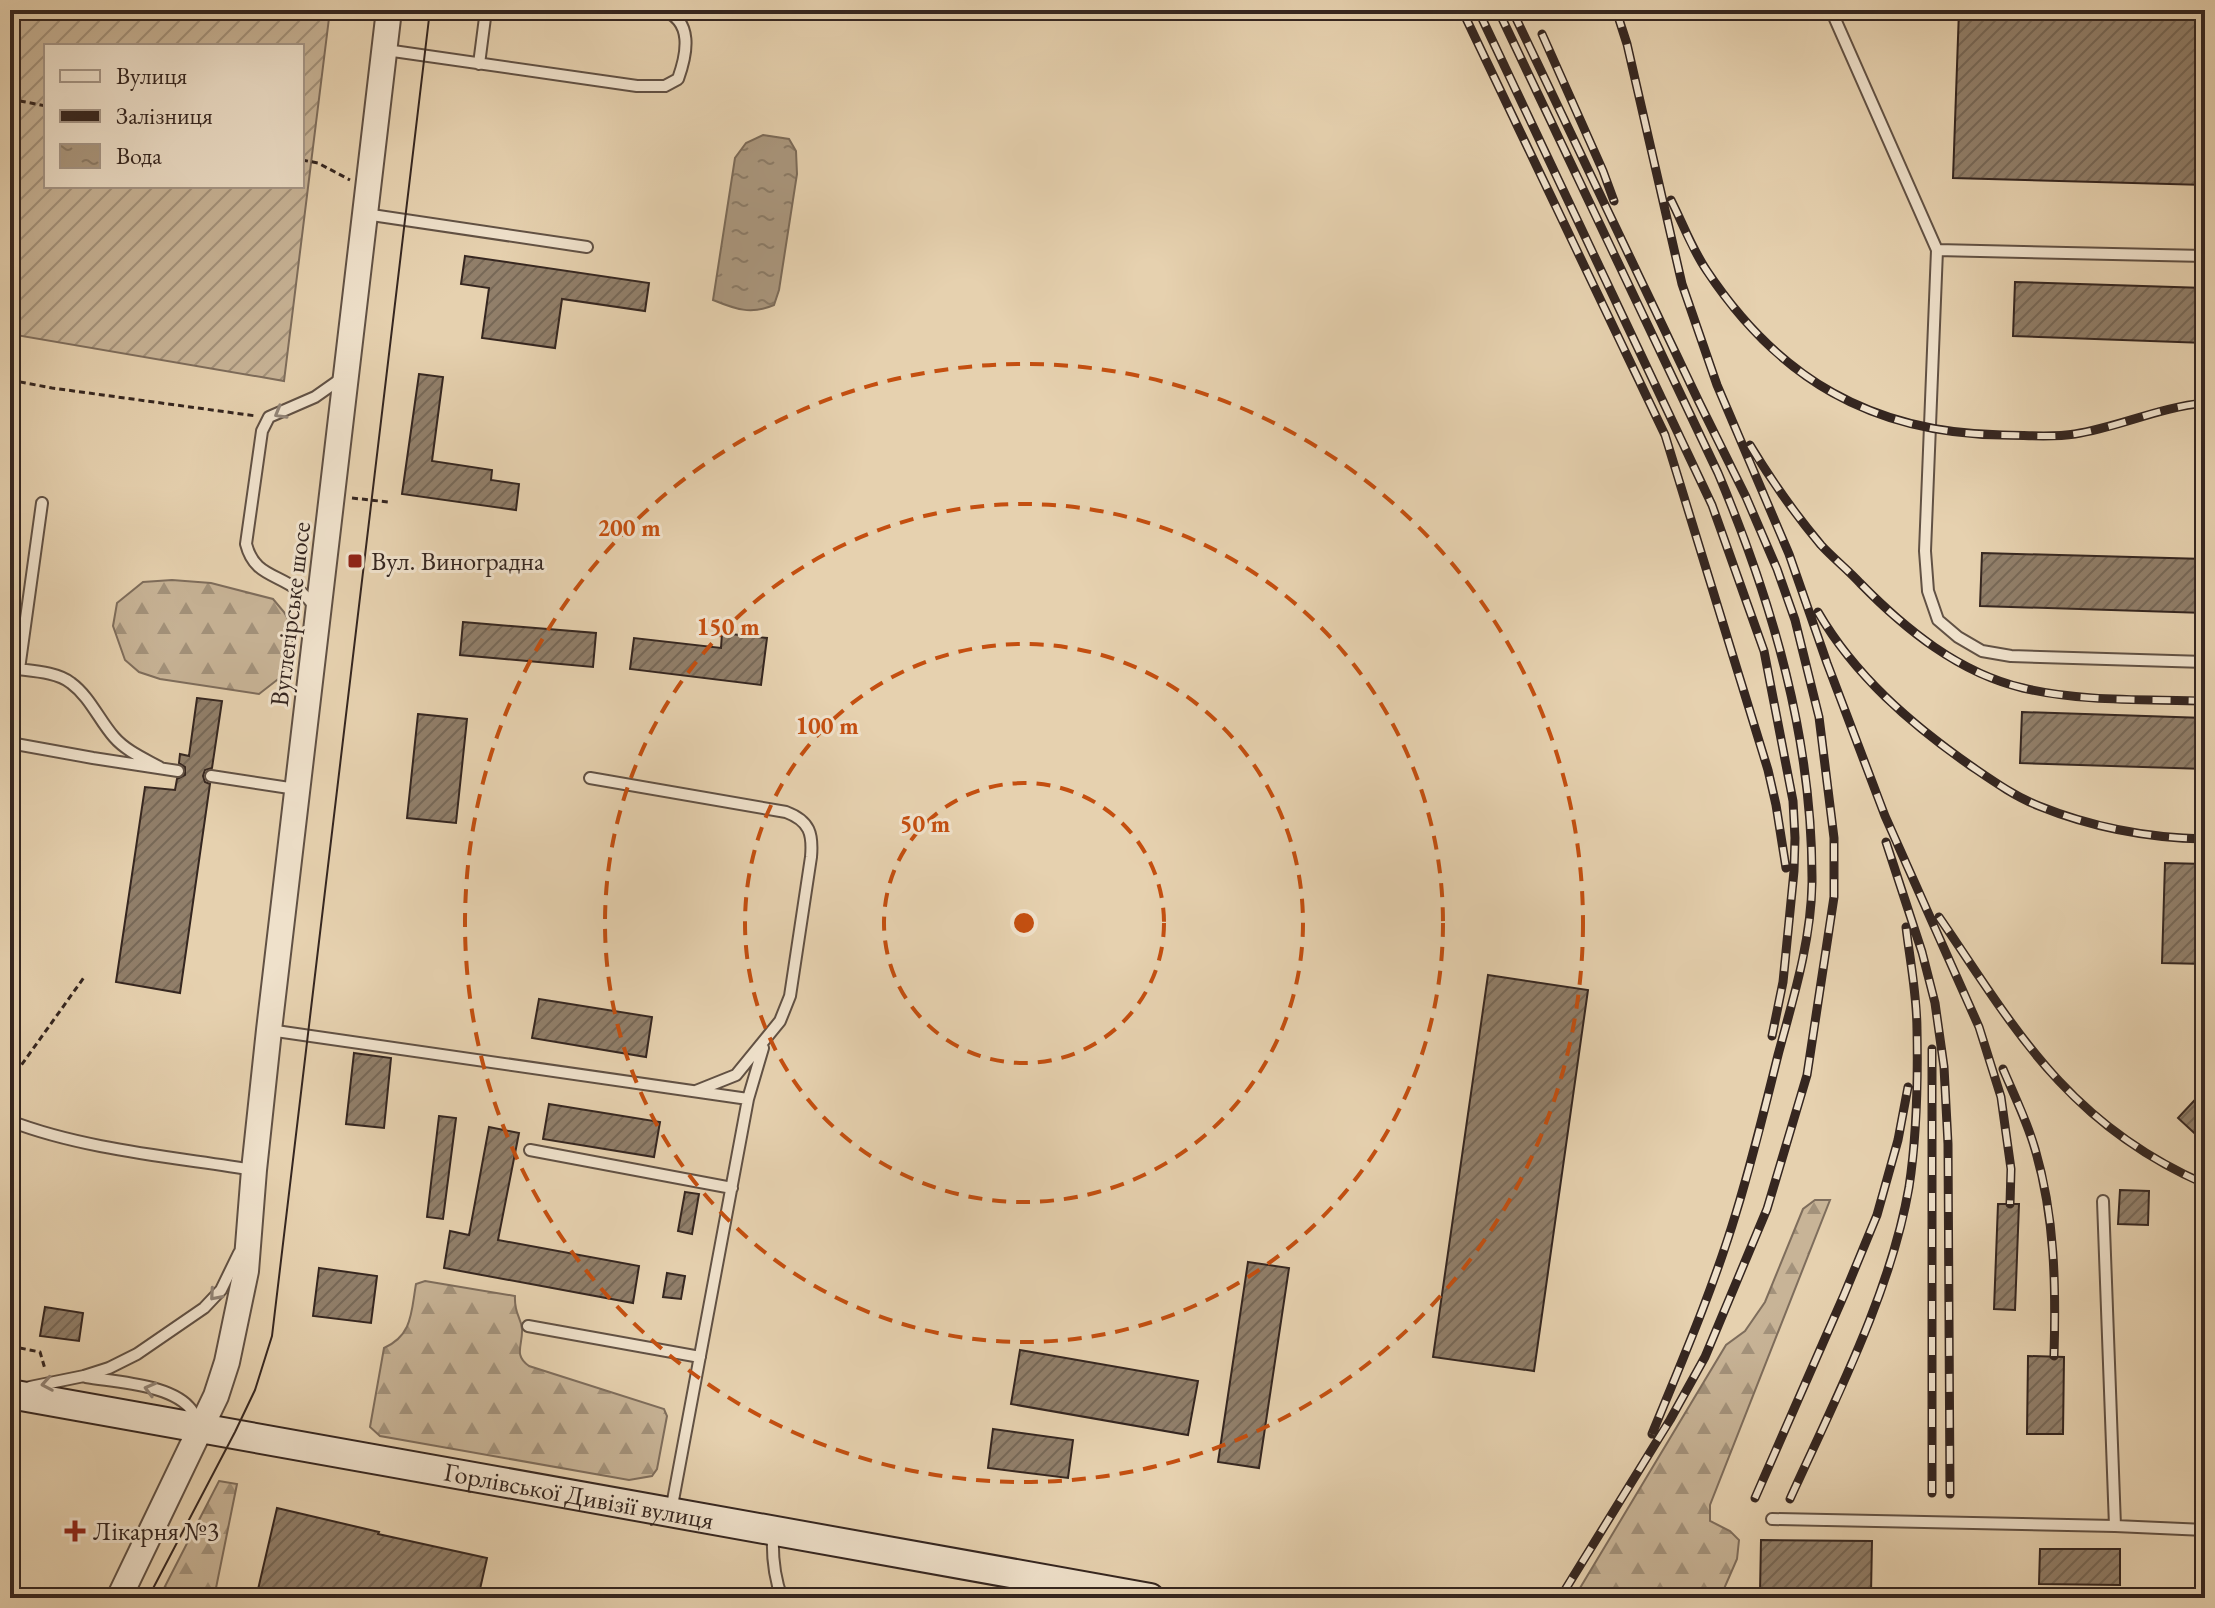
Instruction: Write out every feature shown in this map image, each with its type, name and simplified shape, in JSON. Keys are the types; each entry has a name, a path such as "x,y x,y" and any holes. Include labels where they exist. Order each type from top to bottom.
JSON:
{"main road":[{"name":"Горлівської Дивізії вулиця","path":"10,1392 1150,1598"}],"street":[{"name":"Вуглегірське шосе","path":"119,1598 216,1396 227,1362 246,1271 269,1030 389,10"}],"lane":[{"path":"479,64 486,10"},
{"path":"384,50 626,85 665,86 678,79 686,32 680,20 662,10"},
{"path":"1831,10 1937,250 1925,551 1928,591 1938,620 1982,651 2011,656 2205,662"},
{"path":"365,214 587,247"},
{"path":"1937,250 2205,256"},
{"path":"319,611 298,590 257,567 249,556 246,544 262,431 269,417 315,397 347,375"},
{"path":"42,503 14,669 59,676 70,682 121,745 161,768"},
{"path":"10,743 178,771"},
{"path":"211,776 298,789"},
{"path":"590,778 786,812 806,825 811,835 811,857 790,996 780,1021 736,1075 696,1091"},
{"path":"269,1030 748,1099"},
{"path":"671,1513 748,1099 767,1036"},
{"path":"10,1121 39,1133 70,1140 254,1170"},
{"path":"530,1150 732,1188"},
{"path":"2103,1201 2115,1526"},
{"path":"10,1392 109,1368 137,1354 204,1308 221,1290 231,1273 250,1226"},
{"path":"528,1326 700,1357"},
{"path":"84,1376 154,1389 177,1399 189,1407 201,1427"},
{"path":"1772,1519 2205,1530"},
{"path":"773,1532 774,1569 782,1598"}],"path":[{"path":"10,99 44,106"},
{"path":"304,160 318,163 344,179 369,184"},
{"path":"10,380 269,417"},
{"path":"332,496 388,502"},
{"path":"10,1081 85,976"},
{"path":"10,1346 40,1352 49,1384"}],"green space":[{"path":"10,10 330,10 284,381 10,334"},
{"path":"172,580 211,583 273,599 292,626 292,651 286,673 259,694 160,679 139,672 125,660 113,626 117,603 143,582"},
{"path":"1815,1200 1830,1200 1710,1505 1710,1521 1730,1531 1739,1540 1737,1559 1720,1598 1574,1598 1726,1345 1745,1331 1765,1302 1803,1209"},
{"path":"425,1281 515,1296 522,1329 520,1354 529,1366 664,1409 667,1416 657,1469 652,1476 629,1480 380,1436 370,1427 384,1348 406,1329 416,1284"},
{"path":"219,1481 237,1484 214,1598 159,1598"}],"water":[{"path":"763,135 789,139 796,151 797,174 774,305 743,310 713,300 735,158 746,143"}],"building":[{"path":"1959,10 2205,16 2205,185 1953,178"},
{"path":"465,256 649,283 645,311 562,299 555,348 482,338 489,288 461,284"},
{"path":"2015,282 2205,288 2205,343 2013,336"},
{"path":"419,374 443,377 432,461 492,470 491,480 519,484 516,510 402,494"},
{"path":"1982,553 2205,559 2205,613 1980,606"},
{"path":"463,622 596,633 593,667 460,655"},
{"path":"722,633 767,638 761,685 630,669 634,638 721,648"},
{"path":"197,698 222,701 212,768 205,770 203,776 205,782 210,784 180,993 116,982 145,787 175,790 177,779 185,775 185,767 179,763 180,754 189,756"},
{"path":"2022,712 2205,718 2205,769 2020,763"},
{"path":"418,714 467,719 456,823 407,818"},
{"path":"2165,863 2205,864 2205,964 2162,963"},
{"path":"1488,975 1588,990 1534,1371 1433,1357"},
{"path":"539,999 652,1017 646,1057 532,1038"},
{"path":"354,1053 391,1058 384,1128 346,1124"},
{"path":"2205,1089 2205,1143 2178,1118"},
{"path":"549,1104 660,1122 654,1157 543,1139"},
{"path":"439,1116 456,1118 443,1219 427,1217"},
{"path":"489,1127 519,1133 498,1240 639,1266 633,1303 444,1268 450,1231 469,1235"},
{"path":"2120,1190 2149,1191 2148,1225 2118,1224"},
{"path":"685,1192 699,1194 692,1234 678,1231"},
{"path":"1998,1204 2019,1204 2015,1310 1994,1309"},
{"path":"1248,1262 1289,1268 1259,1468 1218,1462"},
{"path":"319,1268 377,1276 371,1323 313,1316"},
{"path":"667,1273 685,1276 681,1299 663,1297"},
{"path":"45,1307 83,1313 79,1341 40,1336"},
{"path":"1020,1350 1198,1381 1188,1435 1011,1404"},
{"path":"2028,1356 2064,1357 2063,1434 2027,1434"},
{"path":"993,1429 1073,1440 1068,1478 988,1468"},
{"path":"277,1508 487,1558 478,1598 256,1598"},
{"path":"1761,1540 1872,1541 1871,1594 1760,1593"},
{"path":"2040,1549 2120,1549 2120,1585 2039,1584"}],"tram line":[{"path":"148,1598 255,1390 272,1336 430,10"}],"railway":[{"path":"1462,10 1665,435 1768,770 1786,868"},
{"path":"1478,10 1712,505 1764,651 1793,801 1795,838 1783,982 1772,1036"},
{"path":"1498,10 1718,473 1738,522 1786,674 1797,725 1811,830 1812,883 1808,927 1753,1154 1697,1325 1652,1434"},
{"path":"1512,10 1746,497 1777,569 1795,620 1819,717 1834,838 1834,897 1807,1075 1767,1209 1705,1357 1670,1420 1560,1598"},
{"path":"1616,10 1627,44 1682,284 1717,385 1789,554 1885,816 1979,1027 2001,1097 2011,1169 2010,1204"},
{"path":"1542,34 1614,201"},
{"path":"1671,200 1707,271 1765,342 1798,370 1833,393 1871,411 1911,424 1955,432 2048,436 2091,431 2205,403"},
{"path":"1750,445 1821,545 1895,617 1955,660 1999,681 2067,696 2205,701"},
{"path":"1818,612 1849,657 1906,716 2012,793 2059,813 2100,825 2142,834 2205,839"},
{"path":"1886,842 1922,952 1935,1003 1944,1067 1948,1144 1950,1494"},
{"path":"1939,917 2026,1042 2075,1097 2127,1140 2205,1184"},
{"path":"1790,1499 1859,1346 1901,1227 1909,1187 1917,1089 1916,1004 1906,927"},
{"path":"1932,1049 1932,1493"},
{"path":"2003,1069 2032,1139 2047,1200 2054,1278 2054,1356"},
{"path":"1755,1498 1877,1215 1898,1140 1908,1087"}],"place":[{"name":"Вул. Виноградна","path":"355,561"},
{"name":"Лікарня №3","path":"75,1531"}]}
